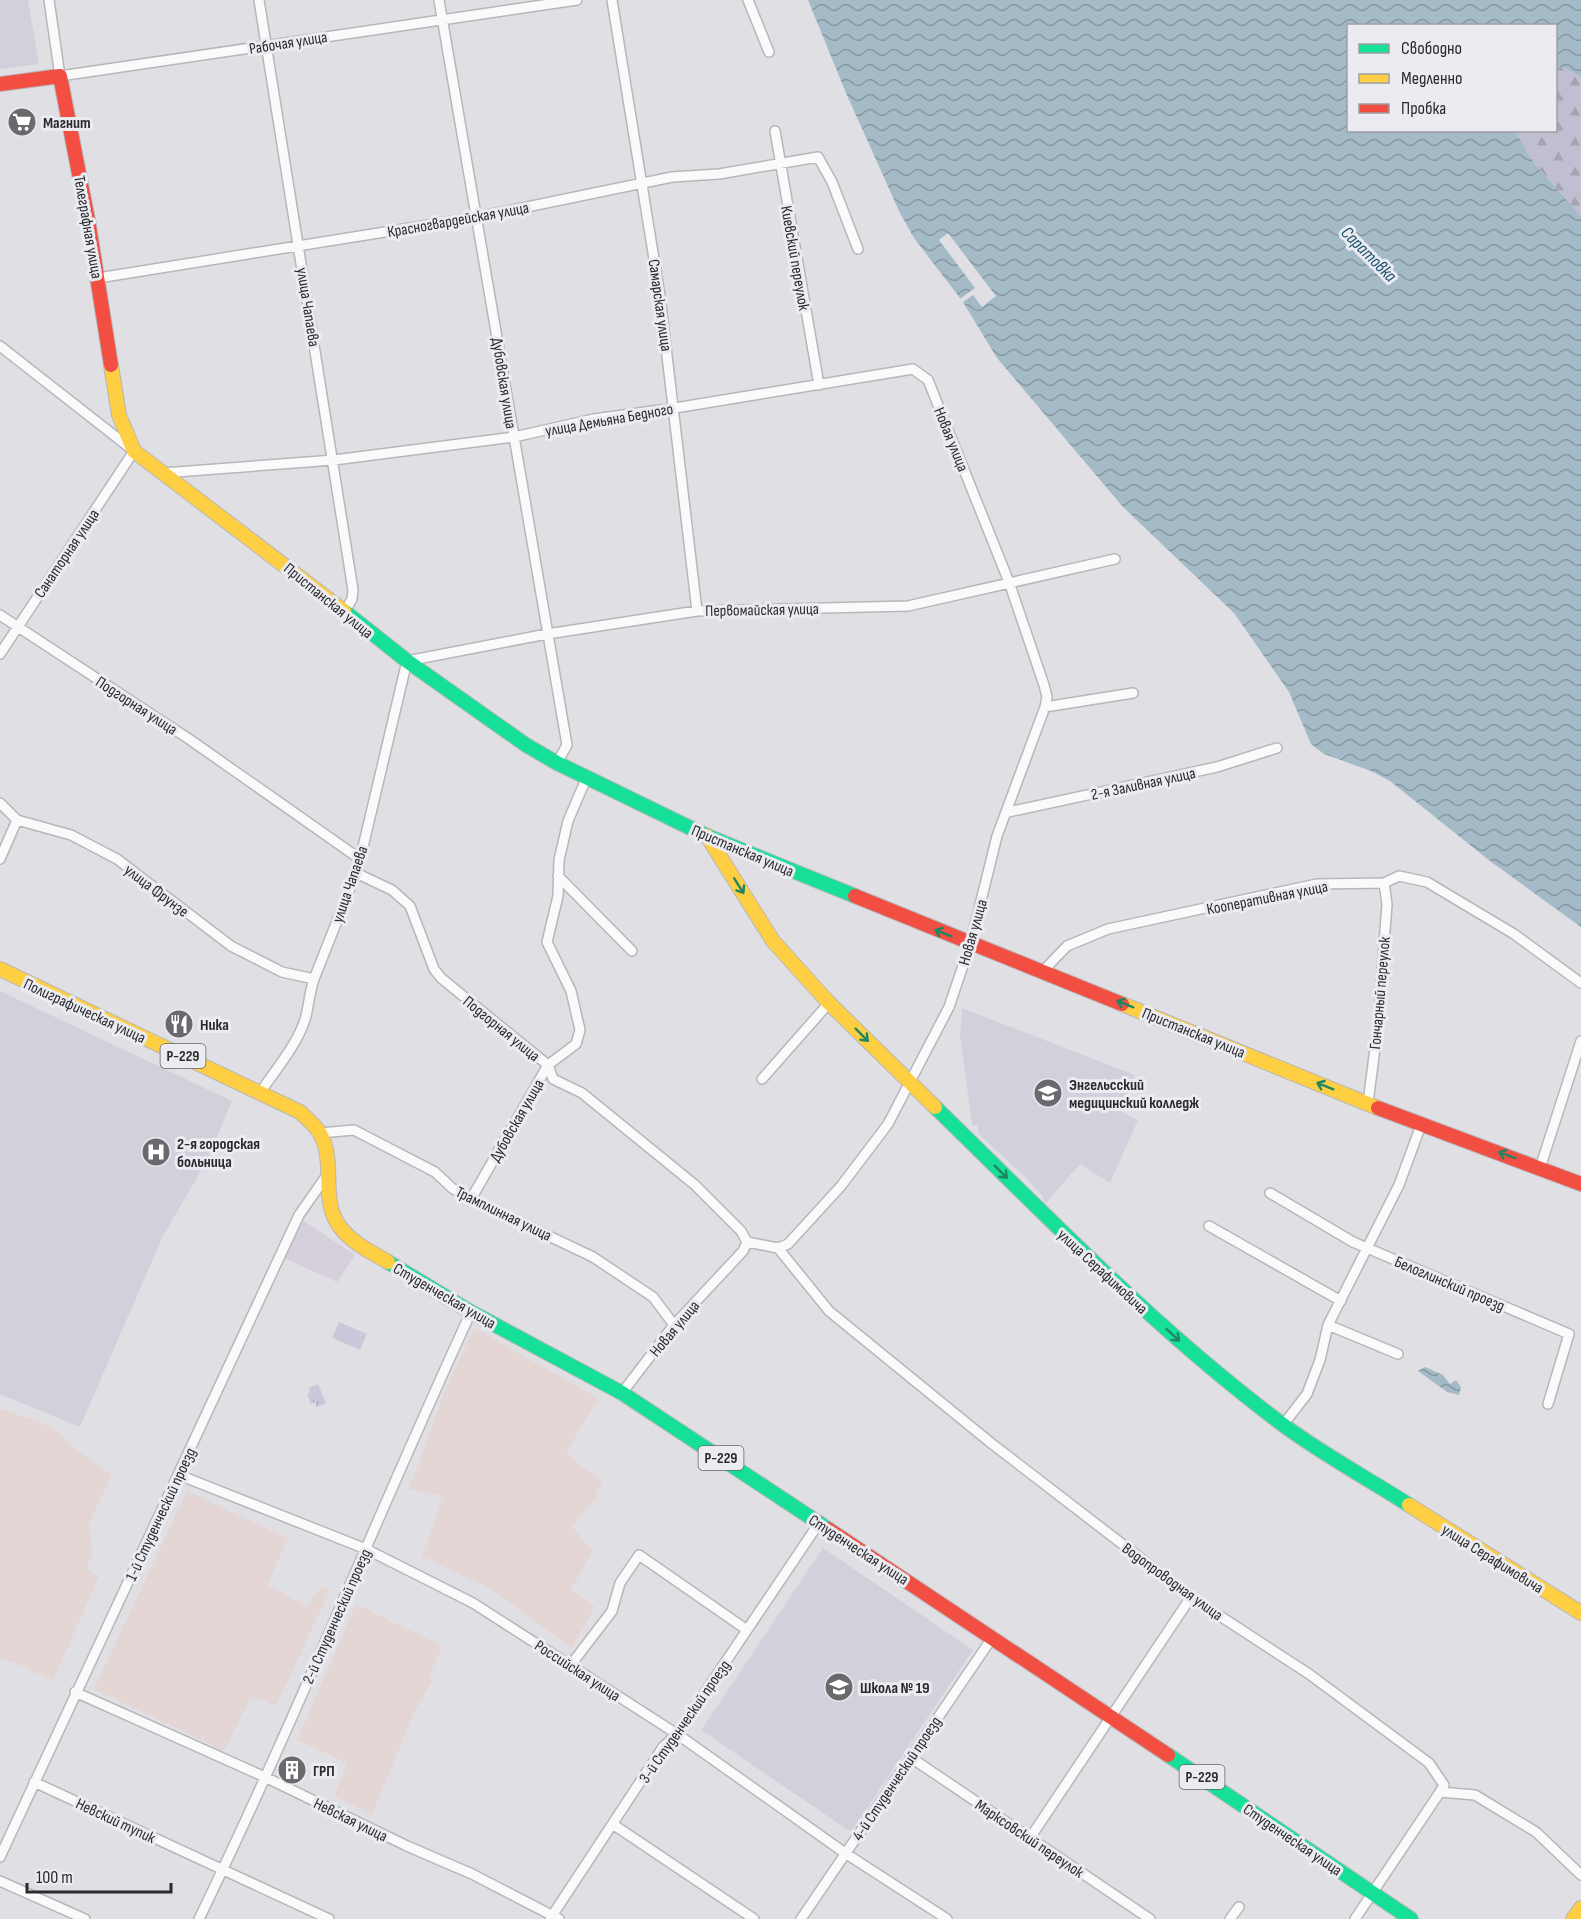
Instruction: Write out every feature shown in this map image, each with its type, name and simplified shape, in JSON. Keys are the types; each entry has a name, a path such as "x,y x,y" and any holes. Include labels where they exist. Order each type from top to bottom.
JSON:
{"street":[{"name":"Телеграфная улица","path":"49,0 60,76 98,278 119,416 134,452"},
{"name":"улица Чапаева","path":"259,0 353,590 352,599 344,613"},
{"name":"Дубовская улица","path":"439,0 567,745 557,763"},
{"name":"Рабочая улица","path":"0,84 577,0"},
{"name":"Самарская улица","path":"612,0 643,185 675,408 697,611"},
{"path":"748,0 769,52"},
{"name":"Киевский переулок","path":"775,131 819,385"},
{"name":"Красногвардейская улица","path":"98,278 478,217 643,185 672,177 719,174 818,157 832,182 858,249"},
{"name":"Пристанская улица","path":"0,346 160,473 261,546 407,661 526,745 557,763 707,836 970,945 1043,971 1421,1125 1581,1184"},
{"name":"улица Демьяна Бедного","path":"160,473 334,460 514,437 594,418 675,408 913,369"},
{"name":"Новая улица","path":"778,1248 788,1244 841,1186 888,1124 949,1006 970,945 997,836 1008,812 1047,697 1008,582 928,380 913,369"},
{"name":"Санаторная улица","path":"0,654 134,452"},
{"name":"Первомайская улица","path":"407,661 547,634 697,611 908,606 1115,559"},
{"name":"Подгорная улица","path":"0,615 189,739 360,859"},
{"name":"улица Чапаева","path":"260,1093 296,1037 305,1016 308,996 314,979 356,873 407,661"},
{"path":"1045,707 1133,693"},
{"name":"2-я Заливная улица","path":"1008,812 1217,767 1277,748"},
{"name":"Дубовская улица","path":"471,1199 548,1065 576,1044 580,1030 572,991 547,942 558,896 558,860 567,821 586,778"},
{"name":"улица Фрунзе","path":"0,803 17,820 81,840 117,859 231,946 282,972 314,979"},
{"path":"0,859 17,820"},
{"name":"улица Серафимовича","path":"707,836 774,941 830,1003 1124,1292 1191,1351 1283,1425 1581,1613"},
{"name":"Подгорная улица","path":"356,873 404,898 410,906 434,969 441,978 548,1065 553,1078 582,1093 695,1185 741,1231 747,1242"},
{"path":"558,876 632,951"},
{"name":"Кооперативная улица","path":"1043,971 1066,946 1108,929 1317,884 1384,883 1399,876 1427,882 1514,933 1581,983"},
{"name":"Гончарный переулок","path":"1368,1103 1387,904 1384,883"},
{"name":"Полиграфическая улица","path":"0,969 300,1112 320,1133"},
{"path":"762,1079 830,1003"},
{"path":"1540,1168 1581,1041"},
{"path":"1283,1425 1306,1394 1320,1360 1328,1325 1399,1185 1421,1125"},
{"name":"Трамплинная улица","path":"320,1133 354,1130 435,1172 452,1188 471,1199 593,1257 653,1296 674,1325"},
{"name":"Р-229","path":"320,1133 326,1154 327,1175"},
{"name":"Студенческая улица","path":"327,1175 330,1206 339,1226 352,1238 471,1312 622,1393 1111,1716 1412,1919"},
{"name":"1-й Студенческий проезд","path":"0,1857 299,1215 327,1175"},
{"name":"Белоглинский проезд","path":"1270,1193 1353,1242 1569,1334 1548,1404"},
{"path":"1209,1226 1341,1301"},
{"path":"747,1242 778,1248"},
{"name":"Новая улица","path":"622,1393 674,1325 743,1251 747,1242"},
{"name":"Водопроводная улица","path":"778,1248 829,1311 992,1443 1191,1597 1309,1674 1429,1763 1444,1785 1440,1792"},
{"name":"2-й Студенческий проезд","path":"199,1919 265,1777 366,1549 389,1490 471,1312"},
{"path":"1328,1325 1398,1354"},
{"name":"Российская улица","path":"179,1475 366,1549 472,1603 677,1734 845,1853 947,1919"},
{"name":"3-й Студенческий проезд","path":"553,1918 663,1746 677,1734 819,1523"},
{"path":"570,1666 612,1611 620,1583 639,1555 747,1630"},
{"path":"1030,1838 1191,1597"},
{"name":"4-й Студенческий проезд","path":"801,1919 992,1638"},
{"name":"Невская улица","path":"75,1692 265,1777 406,1846 472,1874 553,1918"},
{"name":"Марксовский переулок","path":"910,1757 1150,1919"},
{"name":"Невский тупик","path":"34,1782 329,1919"},
{"path":"1355,1919 1440,1792 1475,1795 1536,1832 1581,1875"},
{"path":"614,1825 754,1919"},
{"path":"0,1881 85,1919"},
{"path":"1230,1919 1239,1907"},
{"path":"1573,1919 1581,1908"}],"shaded area":[{"path":"0,0 28,0 39,64 0,69"},
{"path":"0,991 232,1101 207,1160 162,1238 80,1427 0,1394"},
{"name":"Энгельсский медицинский колледж","path":"962,1008 1135,1075 1120,1111 1138,1120 1110,1183 1080,1164 1045,1204 1042,1195 979,1134 977,1125 972,1125 960,1035"},
{"path":"301,1219 355,1255 337,1282 282,1257"},
{"path":"474,1328 598,1398 566,1453 603,1483 595,1493 598,1496 572,1526 592,1551 571,1590 595,1607 572,1648 489,1588 421,1556 430,1536 442,1496 409,1489 444,1393"},
{"path":"0,1408 54,1428 70,1445 111,1475 89,1525 93,1553 86,1569 99,1576 53,1681 19,1664 0,1658"},
{"path":"187,1491 288,1539 267,1585 307,1606 322,1586 330,1590 276,1706 262,1699 250,1698 224,1751 94,1689"},
{"name":"Школа № 19","path":"823,1548 973,1650 851,1832 701,1730"},
{"path":"356,1604 442,1646 430,1674 432,1681 414,1713 372,1814 334,1796 348,1763 297,1740"}],"green space":[{"path":"1563,67 1581,77 1581,216 1534,163 1516,132 1557,132 1557,68"},
{"path":"339,1322 367,1334 360,1350 332,1338"},
{"path":"318,1384 326,1403 317,1407 315,1402 311,1404 307,1394 310,1392 309,1388"}],"water":[{"name":"Саратовка","path":"808,0 1581,0 1581,77 1563,67 1557,68 1557,24 1347,24 1347,132 1516,132 1534,163 1581,216 1581,927 1490,861 1390,781 1371,771 1324,754 1311,744 1289,692 1234,613 1123,507 997,358 963,302 914,238 900,213 846,93"},
{"path":"1425,1367 1443,1375 1450,1384 1456,1380 1461,1387 1459,1395 1447,1392 1418,1371"}],"pier":[{"path":"948,233 996,296 982,307 973,295 963,302 960,299 975,288 939,240"}],"traffic: fast":[{"path":"344,611 407,661 526,745 557,763 707,836 855,896"},
{"path":"935,1107 1103,1271 1190,1350 1297,1435 1409,1505"},
{"path":"388,1262 471,1312 622,1393 828,1529"},
{"path":"1168,1755 1411,1919"}],"traffic: slow":[{"path":"111,365 119,415 134,451 344,611"},
{"path":"707,836 773,941 829,1003 935,1107"},
{"path":"0,969 300,1112 317,1129 324,1143 327,1155 330,1205 340,1227 356,1242 388,1262"},
{"path":"1122,1004 1378,1108"},
{"path":"1409,1505 1581,1613"},
{"path":"1573,1919 1581,1908"}],"traffic: jam":[{"path":"0,84 60,76 88,220 111,365"},
{"path":"855,896 1122,1004"},
{"path":"1378,1108 1581,1184"},
{"path":"828,1529 1168,1755"}],"place":[{"name":"Магнит","path":"22,122"},
{"name":"Ника","path":"179,1024"},
{"name":"Энгельсский медицинский колледж","path":"1048,1093"},
{"name":"2-я городская больница","path":"156,1152"},
{"name":"Школа № 19","path":"839,1687"},
{"name":"ГРП","path":"292,1770"}]}
